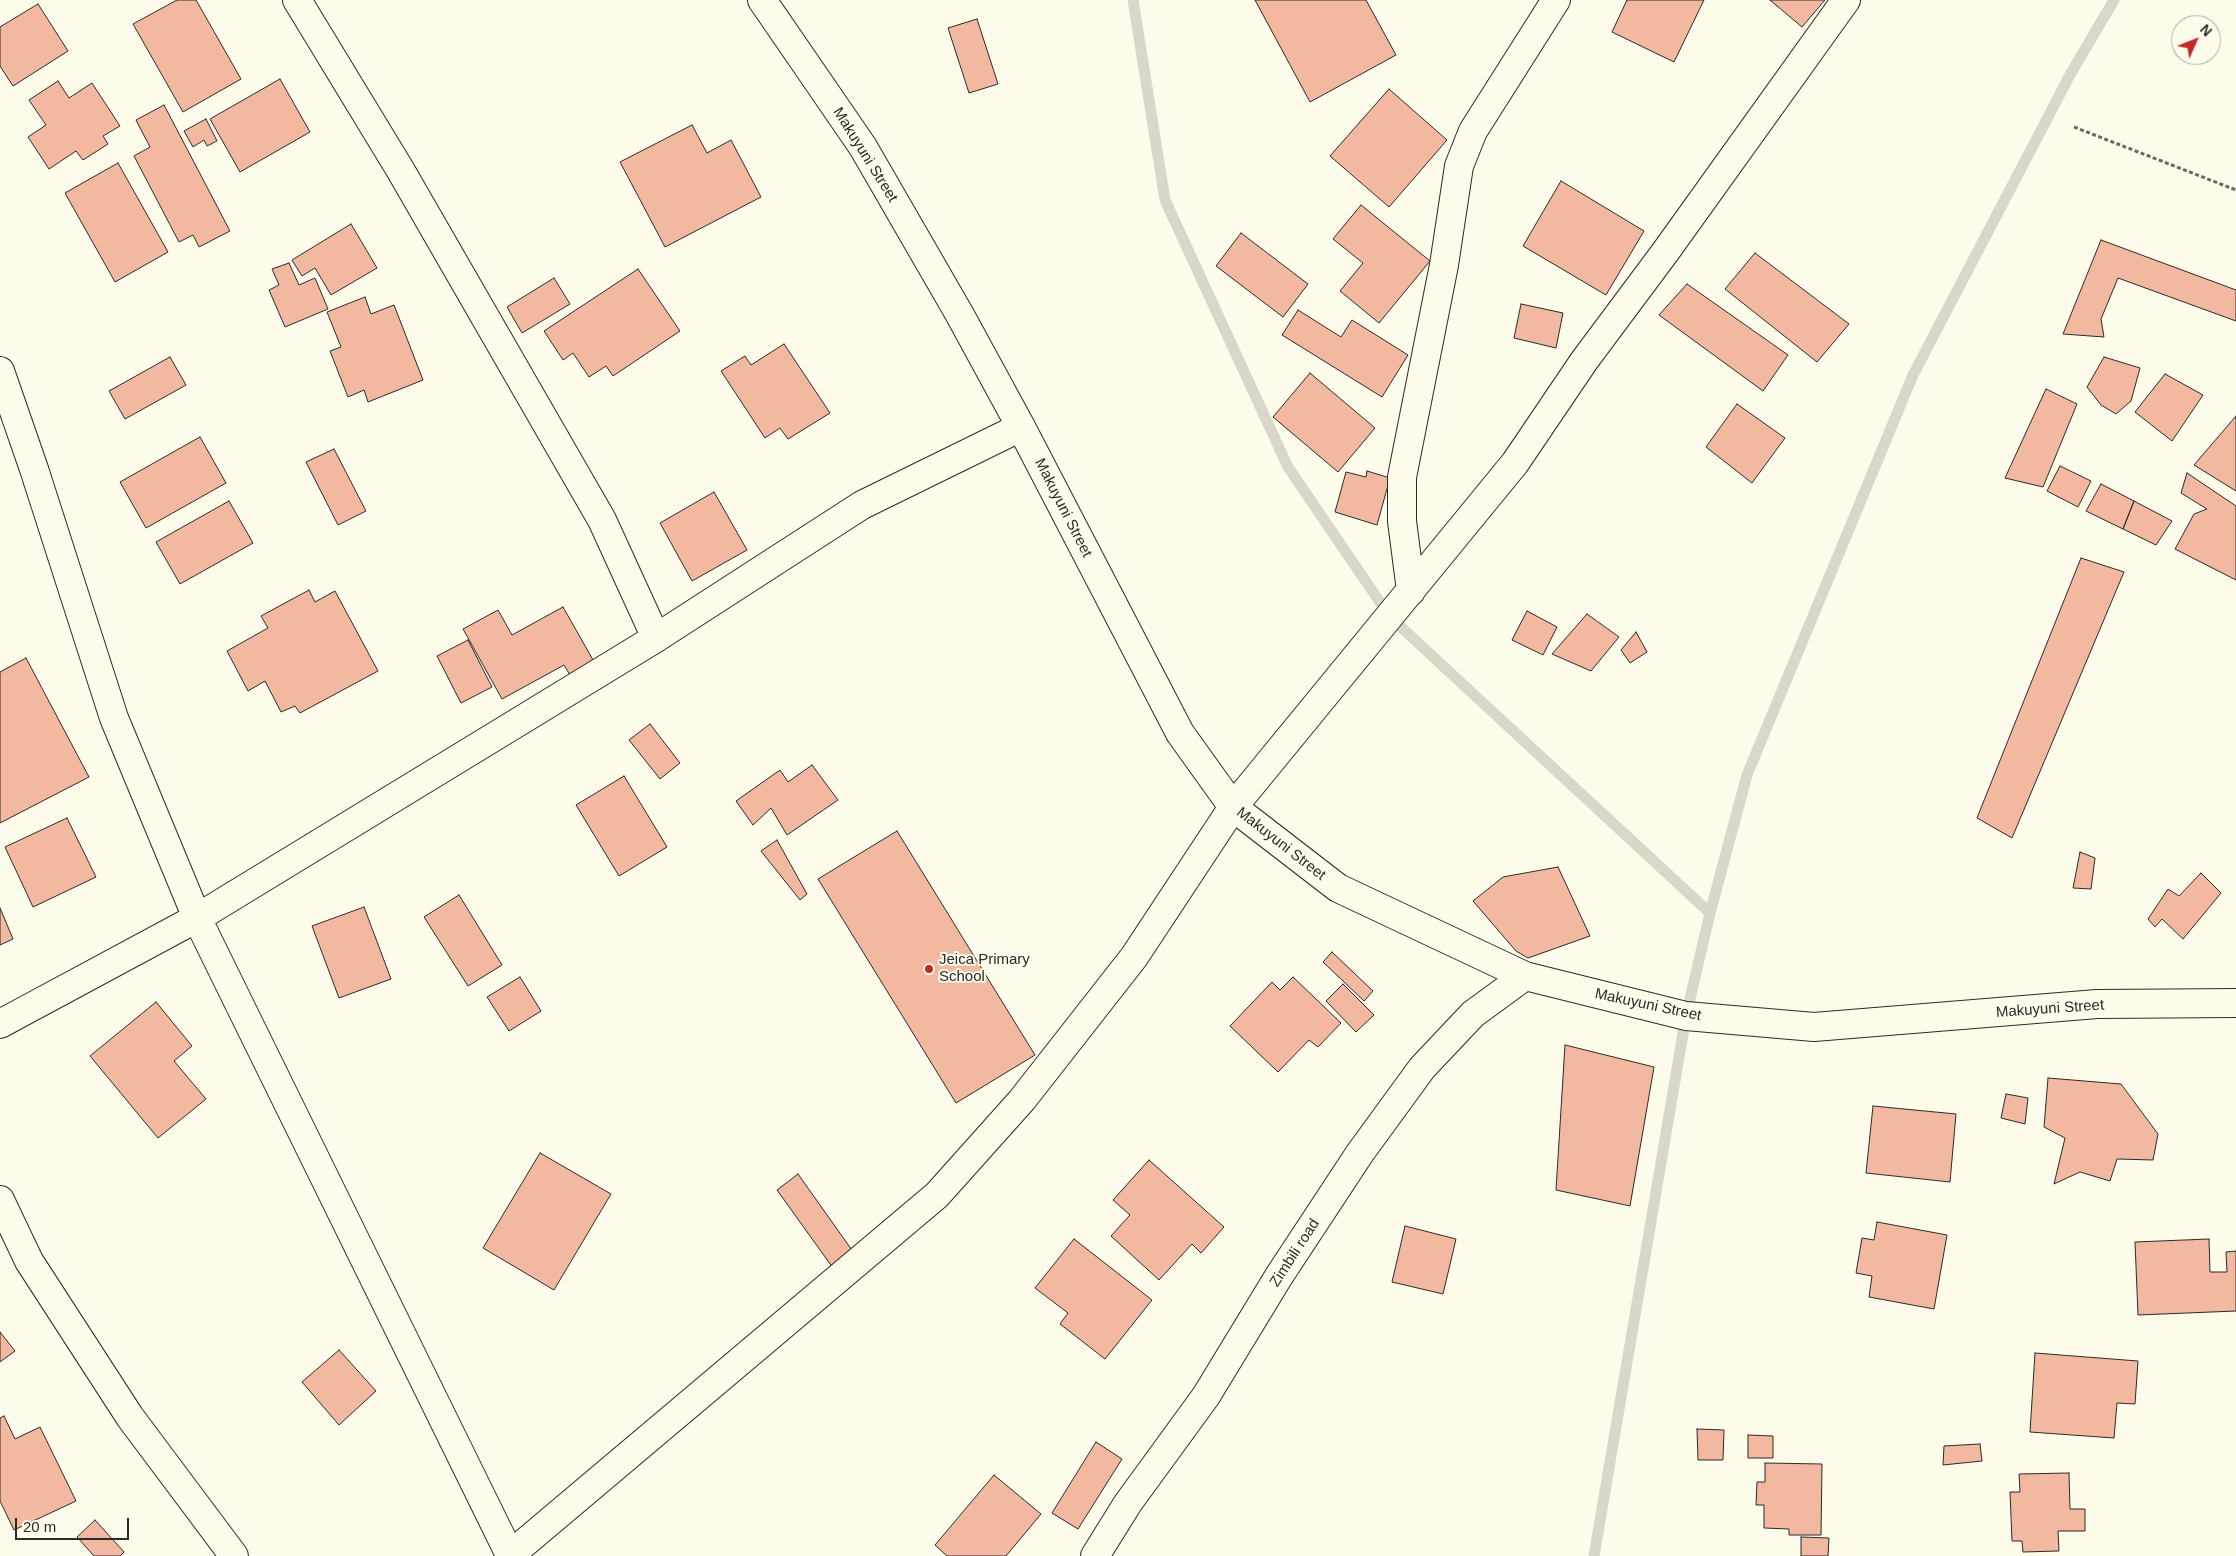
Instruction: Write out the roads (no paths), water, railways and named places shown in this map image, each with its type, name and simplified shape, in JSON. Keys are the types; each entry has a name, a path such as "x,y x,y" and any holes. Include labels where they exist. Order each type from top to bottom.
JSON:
{"street":[{"path":"297,0 401,171 602,520 656,638"},
{"name":"Makuyuni Street","path":"762,0 863,147 960,314 1180,733 1233,807 1338,888 1526,976 1686,1016 1814,1027 2097,1004 2236,1004"},
{"path":"1411,592 1402,521 1402,477 1444,265 1460,166 1473,131 1556,0"},
{"path":"0,371 34,469 114,718 197,918 509,1556 938,1194 1022,1100 1134,957 1233,807 1515,463 1584,361 1666,251 1846,0"},
{"path":"0,1024 197,918 656,638 862,505 1021,427"},
{"name":"Zimbili road","path":"1094,1556 1128,1504 1206,1396 1279,1276 1360,1152 1422,1068 1473,1014 1526,976"},
{"path":"0,1200 29,1261 130,1417 234,1556"}],"waterway":[{"path":"1133,0 1165,200 1288,467 1390,617 1710,913"},
{"path":"1594,1556 1686,1016 1710,913 1747,775 1913,375 2071,73 2114,0"}],"place":[{"name":"Jeica Primary School","path":"929,969"}]}
